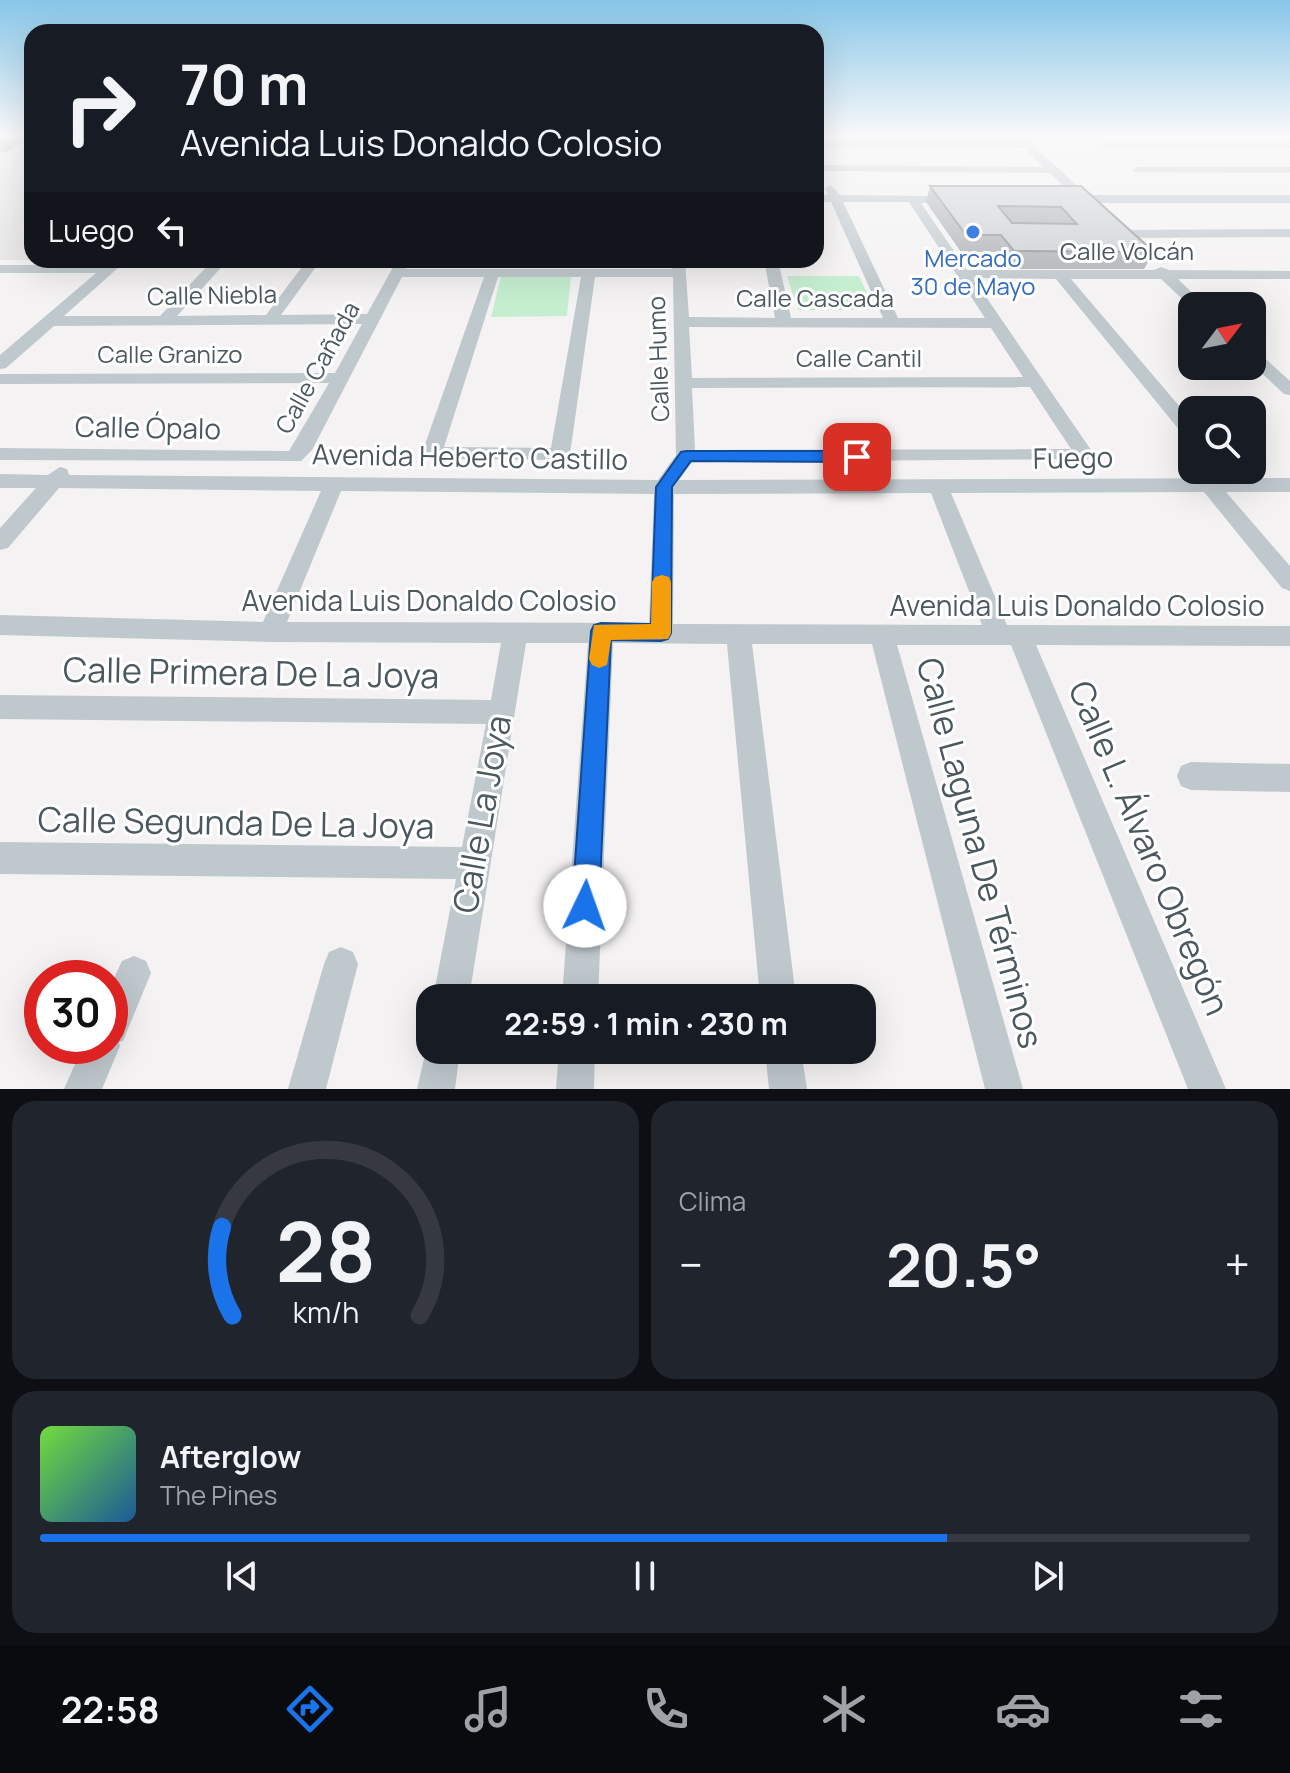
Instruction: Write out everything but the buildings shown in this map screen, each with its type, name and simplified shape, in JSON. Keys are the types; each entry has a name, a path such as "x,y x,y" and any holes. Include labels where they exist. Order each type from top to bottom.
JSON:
{"street":[{"path":"831,187 893,323"},
{"path":"1071,187 1118,230 1290,233"},
{"path":"1161,189 1173,199"},
{"path":"824,198 944,199"},
{"path":"661,633 664,487 686,456 1081,455 1081,450 913,199"},
{"path":"1053,199 1290,199"},
{"path":"2,271 58,268"},
{"path":"0,364 111,268"},
{"path":"164,321 214,268"},
{"path":"270,320 308,268"},
{"name":"Calle Cañada","path":"294,457 302,450 400,268"},
{"path":"416,268 492,273 589,273 664,268"},
{"name":"Calle Humo","path":"679,268 686,456"},
{"path":"773,268 784,322"},
{"path":"1159,269 1184,292"},
{"name":"Calle Volcán","path":"963,274 1060,274 1159,269 1290,275"},
{"path":"492,273 433,450 440,453 560,454 589,273"},
{"path":"1060,274 1178,416"},
{"path":"1271,275 1290,290"},
{"name":"Calle Niebla","path":"52,321 373,319"},
{"name":"Calle Cascada","path":"682,322 995,323"},
{"path":"1266,368 1290,390"},
{"name":"Calle Granizo","path":"0,379 340,378"},
{"name":"Calle Cantil","path":"684,383 1035,382"},
{"name":"Calle Ópalo","path":"0,454 294,457"},
{"path":"0,542 78,454"},
{"name":"Avenida Heberto Castillo","path":"0,481 939,488"},
{"path":"271,632 334,484"},
{"path":"1208,484 1290,582"},
{"name":"Fuego","path":"939,488 1290,485"},
{"name":"Calle L. Álvaro Obregón","path":"939,488 1010,636 1207,1089"},
{"name":"Avenida Luis Donaldo Colosio","path":"0,625 271,632 1290,636"},
{"name":"Calle La Joya","path":"453,984 472,863 516,631"},
{"path":"581,984 601,631"},
{"path":"738,634 776,984"},
{"name":"Calle Laguna De Términos","path":"882,636 1004,1089"},
{"name":"Calle Primera De La Joya","path":"0,707 500,712"},
{"path":"1191,776 1290,778"},
{"name":"Calle Segunda De La Joya","path":"0,858 472,863"},
{"path":"307,1089 341,964"},
{"path":"128,987 134,973"},
{"path":"83,1089 94,1064"},
{"path":"436,1089 440,1064"},
{"path":"575,1089 576,1064"},
{"path":"785,1064 788,1089"}],"shaded area":[{"path":"0,187 24,187 24,260 0,260"}],"green space":[{"path":"501,276 571,276 567,316 491,317"},
{"path":"787,276 859,276 875,310 798,310"}],"slow traffic":[{"path":"599,659 601,631 661,633 662,582"}],"place":[{"name":"Mercado 30 de Mayo","path":"973,232"}],"route":[{"path":"585,906 601,631 661,633 664,487 686,456 857,457"}]}
